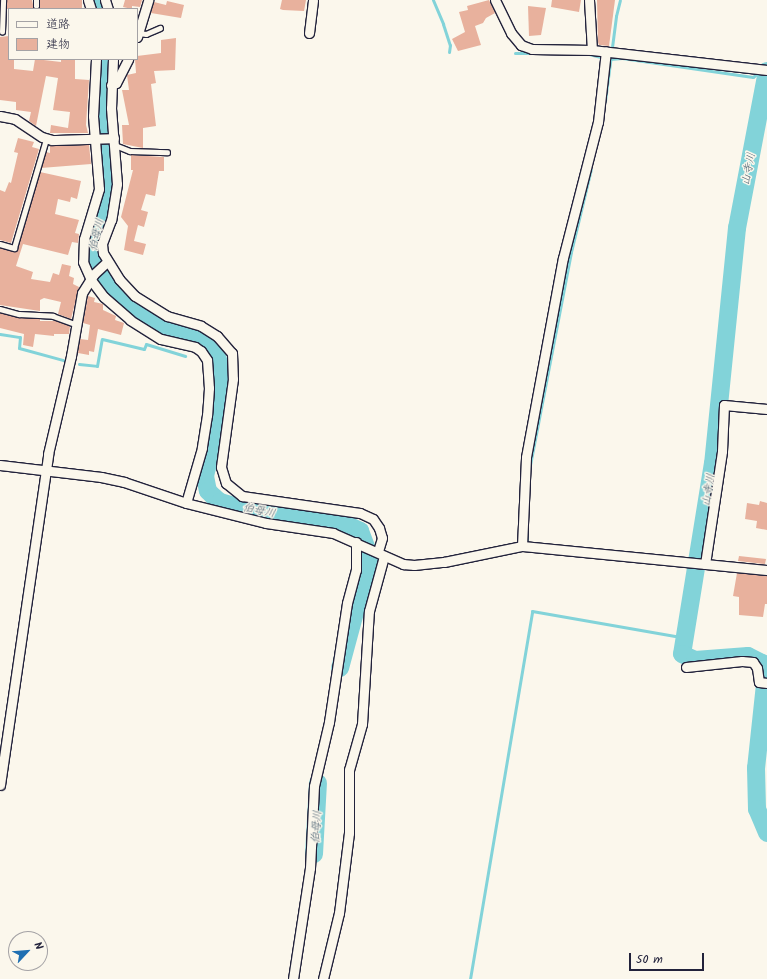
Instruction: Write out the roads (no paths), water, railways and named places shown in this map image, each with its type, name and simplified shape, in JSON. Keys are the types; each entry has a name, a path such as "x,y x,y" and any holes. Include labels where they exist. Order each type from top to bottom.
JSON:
{"street":[{"path":"138,35 148,0"},
{"path":"309,33 313,0"},
{"path":"495,0 511,33 521,45 532,49 606,51 767,70"},
{"path":"589,0 592,50"},
{"path":"522,546 526,457 563,258 598,122 606,51"},
{"path":"96,60 93,116 99,189 83,251 84,262 104,297 130,320 161,340 195,347 202,351 207,360 209,388 207,415 202,448 186,503"},
{"path":"113,60 111,85 117,184 111,220 102,244 105,264 135,296 150,308 167,316 201,326 217,336 232,353 233,379 221,467 230,488 242,496 360,513 372,520 379,528 382,538 381,554 369,611 362,724 349,770 348,840 339,913 323,979"},
{"path":"111,85 116,83 128,60"},
{"path":"0,116 15,119 46,138 114,141"},
{"path":"0,785 44,471 71,356 75,324 82,293 93,277 105,264"},
{"path":"705,564 722,451 724,405 767,408"},
{"path":"0,465 101,477 186,503 266,523 333,533 381,554 414,565 444,562 522,546 767,570"},
{"path":"293,979 310,868 314,786 330,722 347,603 356,570 356,542"},
{"path":"686,667 742,661 753,662 757,668 759,682 767,683"}],"lane":[{"path":"2,32 3,0"},
{"path":"36,0 36,6"},
{"path":"138,35 146,34 160,28"},
{"path":"0,244 14,248 46,138"},
{"path":"114,141 130,151 167,152"},
{"path":"0,309 19,314 53,316 75,324"}],"waterway":[{"name":"伯母川","path":"94,0 97,8"},
{"path":"433,0 450,45 449,52"},
{"path":"605,101 616,16 620,0"},
{"path":"515,53 533,53"},
{"path":"589,54 604,58"},
{"path":"610,59 622,58 753,77 759,72"},
{"name":"伯母川","path":"103,60 102,122 108,189 104,210 92,244 93,260 123,303 140,316 164,327 200,336 215,350 219,363 220,394 217,427 205,476 208,491 220,502 255,512 343,523 360,531 370,557 340,668"},
{"name":"山寺川","path":"767,71 737,228 713,463 682,654 695,660 748,656 762,663 766,675 756,768 757,809 767,833"},
{"path":"530,465 571,252 591,169"},
{"path":"0,334 20,337 19,348 63,360"},
{"path":"79,364 97,366 102,339 144,349 146,344 185,356"},
{"path":"527,529 527,540"},
{"path":"470,979 532,611 675,636"},
{"name":"伯母川","path":"314,854 318,783"}]}
